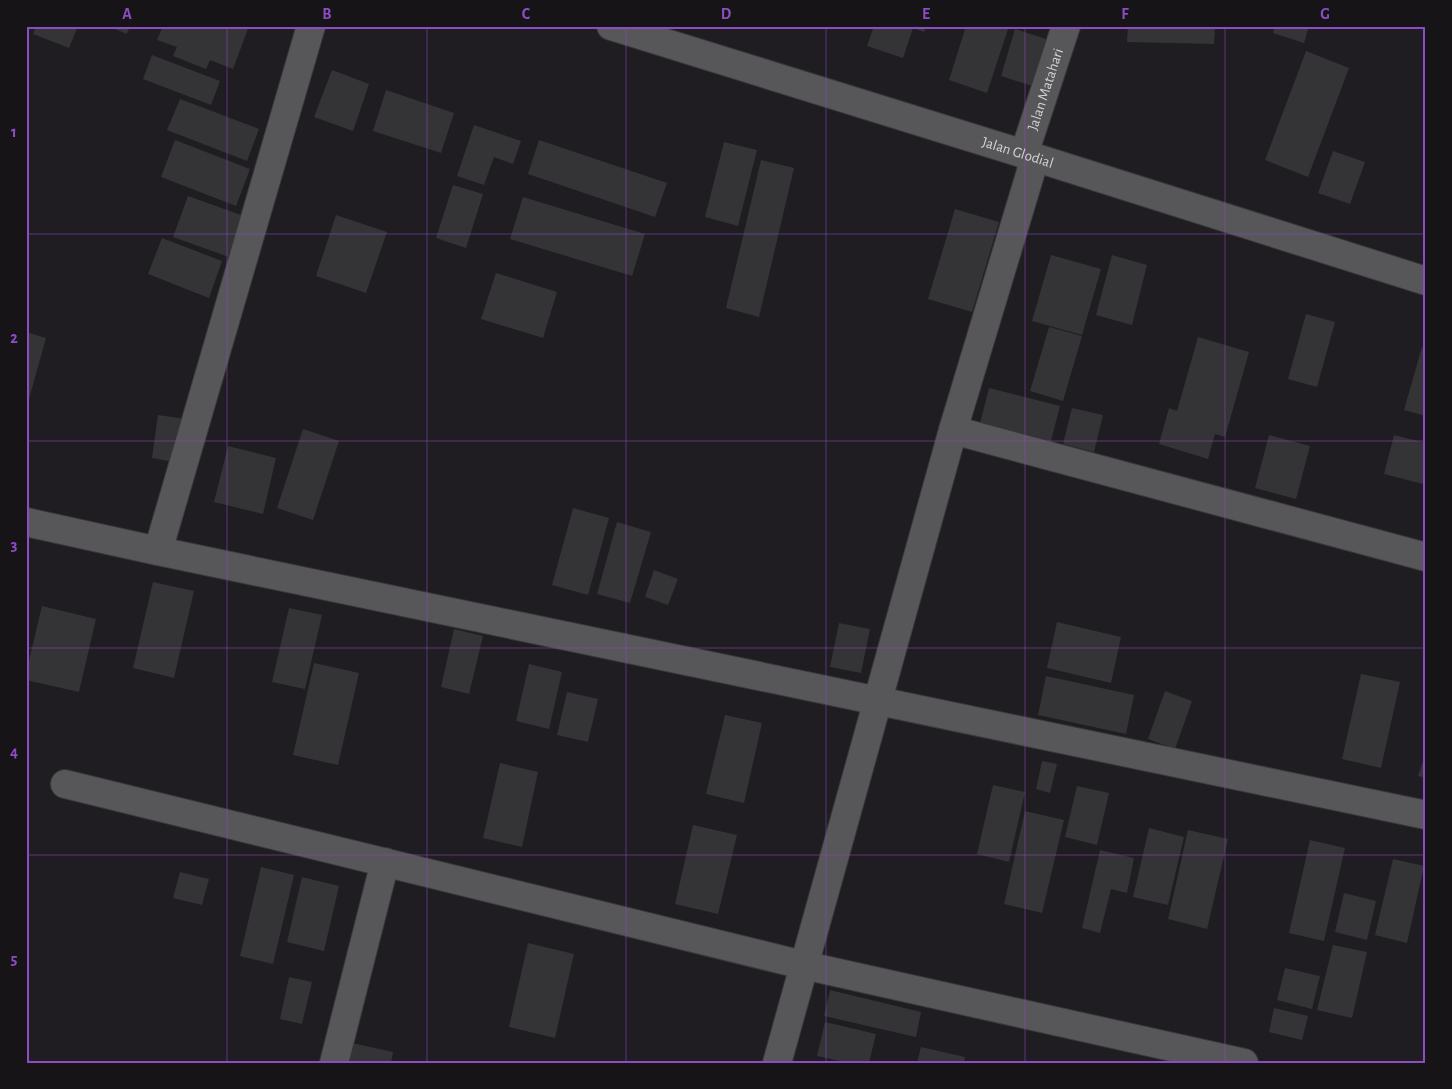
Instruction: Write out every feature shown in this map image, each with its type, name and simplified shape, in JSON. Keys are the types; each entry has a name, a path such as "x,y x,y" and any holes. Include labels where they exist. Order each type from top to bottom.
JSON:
{"street":[{"path":"158,551 311,26"},
{"name":"Jalan Glodial","path":"611,26 1426,281"},
{"name":"Jalan Matahari","path":"777,1063 1066,26"},
{"path":"953,430 1426,557"},
{"path":"26,522 878,702 1426,815"},
{"path":"65,784 803,965 1244,1063"},
{"path":"334,1063 384,862"}],"building":[{"path":"36,26 78,26 69,48 33,34"},
{"path":"107,26 130,26 127,34"},
{"path":"163,26 249,26 233,69 210,60 206,69 173,56 177,47 157,40"},
{"path":"874,26 927,26 924,32 913,28 903,58 867,46"},
{"path":"966,26 1009,26 987,93 949,80"},
{"path":"1128,26 1215,26 1214,44 1127,42"},
{"path":"1275,26 1309,26 1304,43 1273,33"},
{"path":"1015,29 1046,39 1032,86 1001,76"},
{"path":"1306,51 1349,68 1308,177 1265,160"},
{"path":"152,55 220,81 211,105 143,79"},
{"path":"332,70 369,84 353,131 314,117"},
{"path":"386,90 454,113 441,153 373,131"},
{"path":"180,99 259,129 247,161 167,130"},
{"path":"474,125 521,141 513,164 494,157 484,185 457,176"},
{"path":"175,140 250,169 236,206 161,177"},
{"path":"539,140 667,183 655,217 528,174"},
{"path":"724,142 757,150 738,226 705,217"},
{"path":"1333,151 1365,162 1350,204 1318,193"},
{"path":"761,160 794,168 759,317 726,308"},
{"path":"453,185 483,194 466,248 436,238"},
{"path":"188,196 244,216 229,257 173,237"},
{"path":"523,197 645,234 632,276 510,239"},
{"path":"955,209 999,222 972,312 928,299"},
{"path":"336,215 387,232 366,293 316,276"},
{"path":"162,238 222,261 209,298 148,274"},
{"path":"1051,255 1101,269 1082,335 1032,321"},
{"path":"1112,255 1147,265 1132,325 1096,315"},
{"path":"496,273 557,292 543,338 481,319"},
{"path":"1306,314 1335,322 1317,387 1288,379"},
{"path":"1049,327 1082,336 1063,401 1030,391"},
{"path":"26,332 46,338 27,406 26,405"},
{"path":"1198,337 1249,352 1225,437 1215,434 1208,459 1159,444 1169,408 1177,411"},
{"path":"1422,347 1426,348 1426,416 1404,410"},
{"path":"989,388 1060,406 1050,445 979,427"},
{"path":"1072,408 1103,415 1094,452 1063,444"},
{"path":"158,415 186,419 179,463 152,458"},
{"path":"303,429 339,441 313,520 277,508"},
{"path":"1269,435 1310,446 1296,499 1255,488"},
{"path":"1394,435 1426,443 1426,475 1423,484 1384,474"},
{"path":"228,446 276,458 263,514 214,502"},
{"path":"573,508 609,518 588,595 552,585"},
{"path":"617,522 651,532 630,603 597,594"},
{"path":"654,570 678,579 668,605 645,597"},
{"path":"153,582 194,591 174,678 133,668"},
{"path":"42,606 96,619 79,692 26,680"},
{"path":"289,608 322,615 305,689 272,682"},
{"path":"1057,622 1121,637 1111,683 1047,668"},
{"path":"839,623 870,629 861,673 830,667"},
{"path":"454,629 483,636 469,694 441,687"},
{"path":"314,663 359,673 338,765 293,755"},
{"path":"529,664 562,672 549,729 516,721"},
{"path":"1361,674 1400,682 1381,768 1342,759"},
{"path":"1046,676 1134,695 1126,734 1038,715"},
{"path":"1165,691 1192,701 1175,749 1148,739"},
{"path":"567,692 598,699 588,742 557,735"},
{"path":"725,715 762,723 744,803 706,794"},
{"path":"1426,755 1426,778 1418,776"},
{"path":"1042,761 1057,764 1050,793 1036,789"},
{"path":"500,763 538,772 522,847 483,838"},
{"path":"993,785 1025,792 1009,862 977,854"},
{"path":"1077,786 1109,793 1097,845 1065,837"},
{"path":"1025,811 1064,820 1042,913 1004,904"},
{"path":"693,825 737,835 718,914 675,904"},
{"path":"1149,828 1184,837 1168,905 1133,897"},
{"path":"1188,830 1228,839 1207,929 1168,919"},
{"path":"1310,840 1345,848 1324,941 1289,933"},
{"path":"1100,850 1134,858 1127,893 1111,889 1100,933 1082,928"},
{"path":"1393,859 1424,866 1407,943 1375,935"},
{"path":"261,867 294,875 273,964 240,956"},
{"path":"180,872 209,879 202,905 173,898"},
{"path":"302,877 339,886 324,951 287,942"},
{"path":"1344,893 1376,901 1367,940 1335,932"},
{"path":"528,943 574,954 555,1038 509,1027"},
{"path":"1333,945 1367,952 1352,1018 1317,1010"},
{"path":"1285,968 1320,976 1312,1009 1277,1000"},
{"path":"289,977 312,982 302,1024 280,1019"},
{"path":"830,990 921,1012 916,1037 824,1016"},
{"path":"1274,1008 1308,1016 1302,1040 1269,1032"},
{"path":"825,1022 876,1034 869,1063 848,1063 817,1056"},
{"path":"352,1043 393,1052 391,1063 348,1063"},
{"path":"921,1047 965,1057 964,1063 917,1063"}]}
